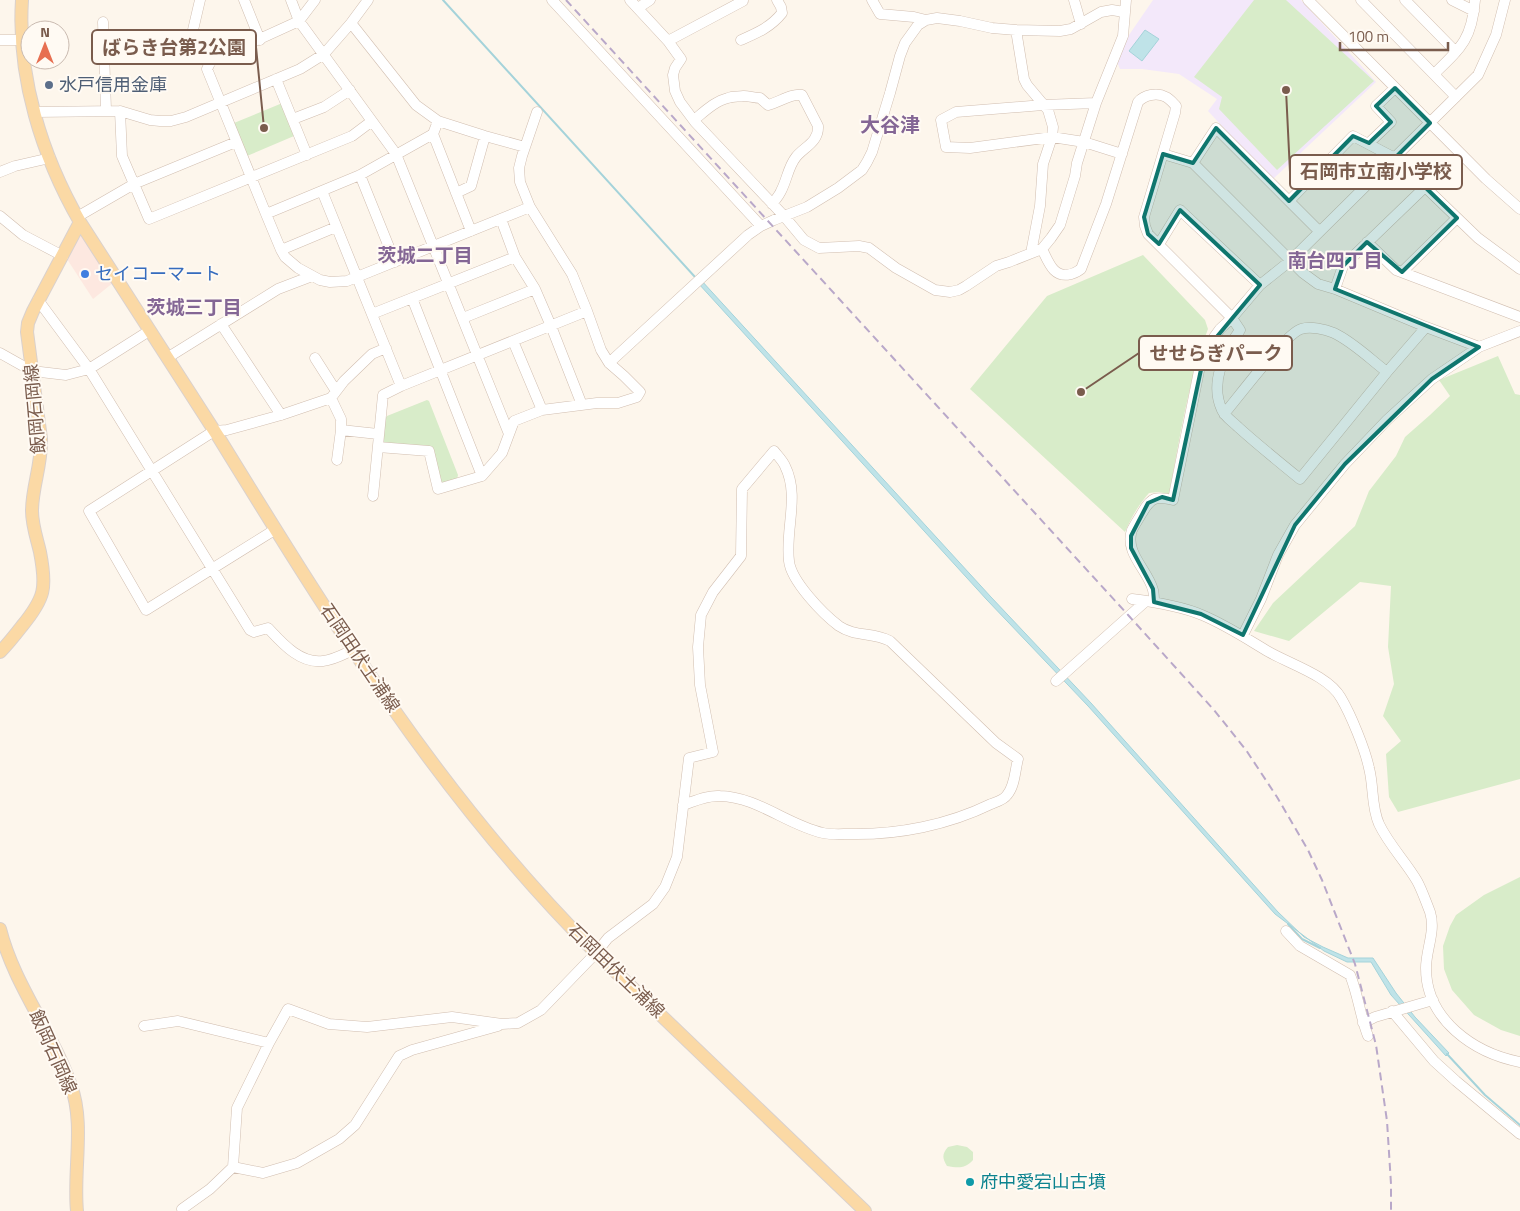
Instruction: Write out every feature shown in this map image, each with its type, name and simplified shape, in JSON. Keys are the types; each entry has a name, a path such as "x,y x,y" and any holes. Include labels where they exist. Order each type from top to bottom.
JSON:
{"main road":[{"name":"石岡田伏土浦線","path":"22,0 22,20"},
{"name":"石岡田伏土浦線","path":"25,70 28,91 50,158 78,220 392,708 467,807 511,862 554,911 865,1211"},
{"name":"飯岡石岡線","path":"0,652 36,610 44,583 44,572 32,510 41,454 41,440 28,323 38,300 63,256 78,220"},
{"name":"飯岡石岡線","path":"0,929 12,965 72,1086 77,1105 78,1120 75,1191 77,1211"}],"street":[{"path":"193,30 200,0"},
{"path":"244,0 260,40"},
{"path":"291,0 299,21 396,154 509,434"},
{"path":"315,0 299,21 210,61 207,70 285,257 312,276 330,282 347,281 530,207"},
{"path":"34,112 120,111 150,120 171,122 300,69 324,54 368,0"},
{"path":"552,0 761,226"},
{"path":"630,0 682,59 673,75 675,91 680,102 694,120 804,240 819,248 859,246 869,248 896,268 935,290 950,292 966,286 996,266 1042,249 1060,225 1096,103 1123,36 1126,0"},
{"path":"638,8 650,0"},
{"path":"668,41 743,0"},
{"path":"741,40 765,29 776,21 782,13 777,0"},
{"path":"872,0 880,14 926,20"},
{"path":"1074,0 1081,24"},
{"path":"1308,0 1491,184 1520,209"},
{"path":"1362,0 1456,97"},
{"path":"1405,0 1456,52"},
{"path":"1434,74 1464,43 1468,34 1474,5 1460,5 1452,0"},
{"path":"1060,677 1150,601 1153,589 1132,548 1130,541 1132,530 1145,507 1156,497 1173,500 1200,366 1212,340 1260,285 1290,261 1478,75 1496,35 1505,0"},
{"path":"609,363 748,235 761,226 807,207 838,188 862,170 872,152 905,43 918,25 926,20 937,18 992,28 1016,30 1071,29 1101,12 1112,10 1124,12"},
{"path":"103,22 106,110"},
{"path":"351,23 416,105 438,121 525,147"},
{"path":"1016,30 1024,78 1027,85 1048,110 1053,127 1052,137 1043,164 1040,206 1031,253"},
{"path":"0,40 20,40"},
{"path":"276,79 307,155"},
{"path":"1369,144 1391,122 1376,106 1394,88"},
{"path":"293,119 324,107 350,90"},
{"path":"694,120 711,106 726,98 746,96 760,98 768,105 778,103 797,94 802,95 818,126 818,131 816,138 796,156 791,164 782,190 772,204"},
{"path":"1042,249 1054,271 1069,275 1076,273 1080,269 1106,204 1138,102 1150,95 1158,95 1167,97 1176,106 1144,217 1145,226 1148,234 1232,318 1240,330 1224,358 1219,376 1218,399 1224,414 1253,441 1300,479 1387,372 1426,328"},
{"path":"1096,103 956,112 941,120 946,147 970,148 1052,137 1084,142 1122,154"},
{"path":"120,111 122,156 149,219 352,136 372,121"},
{"path":"378,447 429,452 438,489 482,476 502,452 514,421 542,410 597,403 618,403 637,397 640,392 609,363 601,350 572,274 530,207 520,182 519,168 537,112"},
{"path":"266,214 360,175 433,134 438,121"},
{"path":"1192,163 1216,128 1319,231"},
{"path":"433,134 471,231"},
{"path":"456,193 471,186 485,136"},
{"path":"1288,201 1353,136 1395,158 1478,238 1520,269"},
{"path":"78,220 134,184 236,142"},
{"path":"1163,154 1192,163 1302,274 1318,284 1426,328 1479,347"},
{"path":"0,172 15,166 50,158"},
{"path":"360,175 395,262"},
{"path":"1334,289 1343,266 1425,187"},
{"path":"322,191 401,386"},
{"path":"1159,244 1180,210 1260,285"},
{"path":"0,216 23,236 63,256"},
{"path":"1402,272 1457,218"},
{"path":"501,219 514,257 535,289 582,405"},
{"path":"281,250 336,227"},
{"path":"1367,242 1396,270 1520,317"},
{"path":"372,314 514,257"},
{"path":"167,358 278,289 312,276"},
{"path":"463,318 535,289"},
{"path":"412,298 482,476"},
{"path":"38,300 89,369 250,630 254,632 268,628 284,646 307,659 323,661 336,658 353,650"},
{"path":"373,496 383,395 587,311"},
{"path":"221,324 281,415"},
{"path":"1224,414 1292,333 1299,329 1308,328 1332,332 1387,372"},
{"path":"0,353 32,371 66,375 89,369 149,331"},
{"path":"1243,636 1278,554 1291,533 1345,464 1387,420 1432,379 1479,347 1520,331"},
{"path":"514,341 542,410"},
{"path":"276,529 146,610 89,511 214,431 227,430 281,415 334,394 344,381 372,354 386,348"},
{"path":"315,358 334,394 340,419 341,430 337,460"},
{"path":"341,430 378,434"},
{"path":"183,1211 182,1209 210,1189 233,1167 237,1108 288,1009 329,1024 348,1026 367,1027 452,1017 502,1024 518,1023 541,1010 608,938 653,904 665,887 676,857 689,758 713,752 700,684 698,647 701,615 713,592 741,556 742,489 774,451 785,465 793,495 789,562 794,575 817,606 841,627 856,633 881,636 890,641 996,743 1018,758 1010,790 1006,797 977,811 928,827 864,834 826,834 809,829 771,810 740,799 719,795 701,798 683,805"},
{"path":"1132,599 1150,601 1201,614 1310,672 1333,688 1340,696 1369,768 1374,807 1379,824 1417,880 1430,914 1432,930 1426,967 1428,987 1433,1000 1448,1024 1460,1036 1485,1051 1507,1060 1520,1062"},
{"path":"1286,931 1300,946 1350,975 1362,1023 1368,1036"},
{"path":"1362,1023 1375,1017 1433,1000"},
{"path":"1394,1011 1434,1061 1520,1134"},
{"path":"144,1026 178,1021 269,1043"},
{"path":"233,1167 263,1174 297,1164 340,1139 355,1125 399,1056 412,1050 502,1024"}],"highlighted area":[{"path":"1395,88 1430,123 1395,158 1457,218 1402,272 1367,242 1343,266 1335,289 1479,347 1432,379 1345,464 1295,525 1243,635 1201,614 1154,602 1153,589 1131,548 1131,536 1148,503 1162,497 1173,500 1205,351 1260,285 1180,210 1159,244 1148,234 1144,217 1163,154 1193,163 1216,128 1289,201 1353,136 1369,143 1391,122 1376,106"}],"shaded area":[{"path":"1153,0 1301,0 1376,82 1272,180 1208,111 1217,99 1179,74 1142,69 1120,69 1117,62 1129,35"},
{"path":"81,233 114,282 93,299 67,259"}],"green space":[{"path":"1254,0 1286,0 1374,81 1277,170 1219,109 1222,97 1194,77"},
{"path":"282,104 294,136 247,156 234,123"},
{"path":"1143,255 1205,320 1208,329 1190,390 1169,494 1149,493 1136,511 1125,532 970,389 1047,296"},
{"path":"1498,356 1515,394 1520,395 1520,779 1398,812 1389,797 1386,754 1401,741 1383,716 1394,684 1388,647 1391,586 1360,582 1289,641 1254,631 1273,603 1355,526 1369,491 1396,456 1405,437 1450,396 1439,380"},
{"path":"427,400 458,475 457,479 442,483 440,481 431,449 384,444 383,442 385,419 387,416"},
{"path":"1520,877 1520,1036 1501,1030 1474,1015 1452,990 1444,969 1443,946 1456,915 1484,895"},
{"path":"957,1145 967,1147 973,1152 973,1160 961,1167 947,1166 943,1156 948,1147"}],"water":[{"path":"1145,30 1159,39 1142,61 1129,51"},
{"path":"701,280 991,597 1091,703 1278,912 1299,932 1275,914 1088,706 987,600 698,283"},
{"path":"1309,940 1348,958 1373,958 1396,993 1415,1017 1449,1053 1446,1056 1391,995 1371,962 1347,962 1324,951"}],"waterway":[{"path":"443,0 695,277"},
{"path":"1288,924 1302,939 1320,948"},
{"path":"1447,1054 1485,1095 1520,1125"}],"railway":[{"path":"566,0 1129,616 1214,710 1246,750 1277,797 1308,850 1322,880 1355,964 1376,1045 1387,1121 1391,1211"}],"place":[{"name":"水戸信用金庫","path":"49,85"},
{"name":"石岡市立南小学校","path":"1286,90"},
{"name":"ばらき台第2公園","path":"264,128"},
{"name":"セイコーマート","path":"85,274"},
{"name":"せせらぎパーク","path":"1081,392"},
{"name":"府中愛宕山古墳","path":"970,1182"}],"district":[{"name":"大谷津","path":"890,125"},
{"name":"茨城二丁目","path":"425,255"},
{"name":"南台四丁目","path":"1335,260"},
{"name":"茨城三丁目","path":"194,307"}]}
